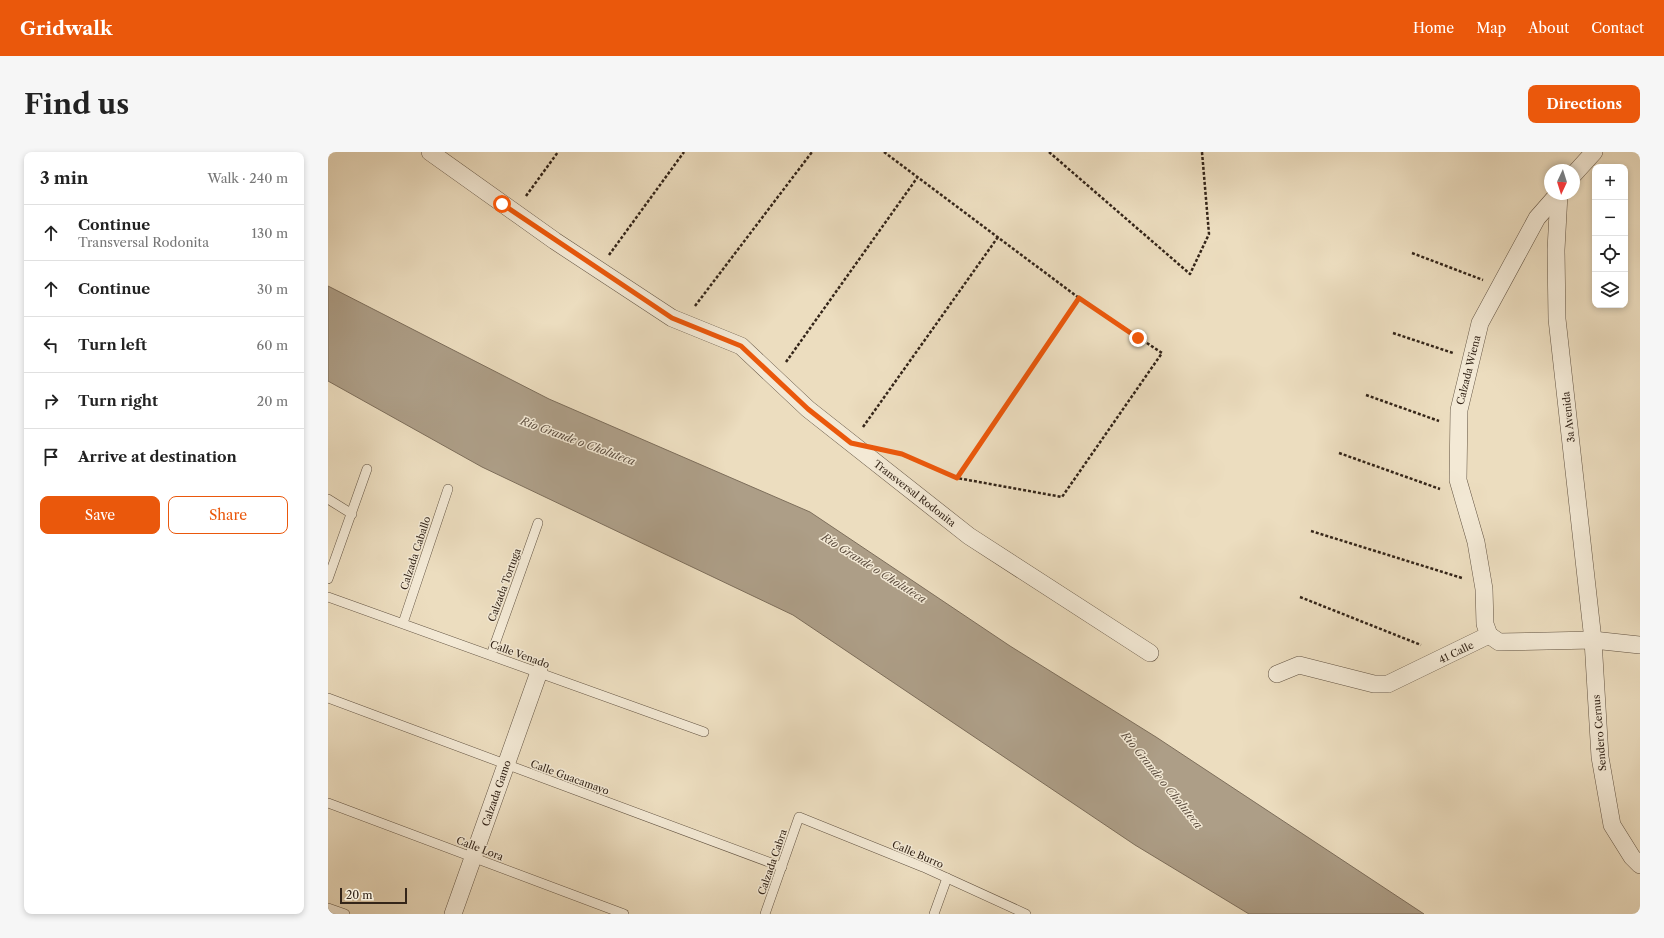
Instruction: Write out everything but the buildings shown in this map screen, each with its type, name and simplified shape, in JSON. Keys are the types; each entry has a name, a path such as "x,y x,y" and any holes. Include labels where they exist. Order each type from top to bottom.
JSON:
{"street":[{"name":"Transversal Rodonita","path":"430,152 598,270 672,318 741,346 808,409 969,536 1150,653"},
{"path":"1580,167 1594,152"},
{"name":"Calzada Wiena","path":"1489,635 1485,624 1484,585 1476,542 1458,480 1459,410 1480,323 1537,218 1553,200"},
{"name":"3a Avenida","path":"1558,200 1556,250 1557,319 1593,640"},
{"path":"1489,635 1499,642 1593,640 1640,645"},
{"name":"41 Calle","path":"1277,674 1299,665 1374,684 1388,684 1489,635"},
{"name":"Sendero Cernus","path":"1593,640 1600,757 1612,825 1632,857 1640,865"},
{"name":"Calzada Gamo","path":"453,914 539,672"}],"lane":[{"path":"328,579 368,470"},
{"name":"Calzada Caballo","path":"403,623 448,489"},
{"path":"328,499 352,514"},
{"name":"Calzada Tortuga","path":"491,655 538,523"},
{"name":"Calle Venado","path":"328,597 704,732"},
{"name":"Calle Guacamayo","path":"328,698 782,867"},
{"name":"Calle Lora","path":"328,803 624,914"},
{"name":"Calzada Cabra","path":"765,914 799,817"},
{"name":"Calle Burro","path":"799,817 947,878 1026,914"},
{"path":"934,914 947,878"},
{"path":"328,908 345,914"}],"path":[{"path":"514,212 558,152"},
{"path":"598,270 684,152"},
{"path":"682,322 812,152"},
{"path":"884,152 1079,298 1162,353 1062,497 957,478 894,452"},
{"path":"1049,152 1190,274 1209,234 1202,152"},
{"path":"775,378 917,178"},
{"path":"851,443 998,237"},
{"path":"1412,253 1500,286"},
{"path":"957,478 1079,298"},
{"path":"1394,333 1471,359"},
{"path":"1366,395 1458,428"},
{"path":"1339,453 1463,497"},
{"path":"1311,531 1484,585"},
{"path":"1300,597 1448,656"}],"water":[{"name":"Río Grande o Choluteca","path":"328,286 549,399 810,512 1010,646 1156,737 1424,914 1249,914 1135,845 793,615 482,467 328,381"}],"route":[{"path":"502,204 672,318 741,346 808,409 851,443 902,454 957,478 1079,298 1138,338"}]}
